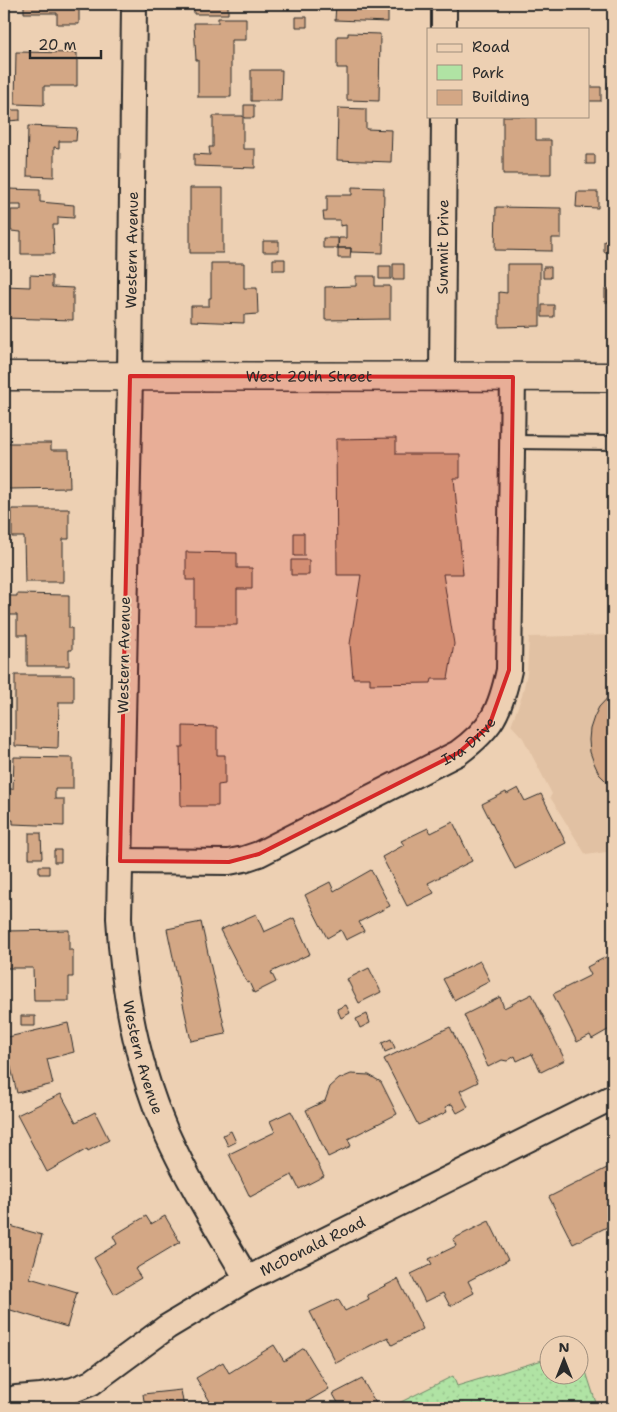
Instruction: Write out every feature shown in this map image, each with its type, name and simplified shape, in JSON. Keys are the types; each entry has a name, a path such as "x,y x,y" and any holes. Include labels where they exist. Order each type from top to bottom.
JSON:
{"main road":[{"name":"West 20th Street","path":"4,376 613,377"}],"street":[{"name":"Western Avenue","path":"134,4 130,376 119,918 125,985 133,1025 152,1096 166,1132 184,1168 247,1279"},
{"path":"444,4 444,28"},
{"name":"Summit Drive","path":"442,377 444,118"},
{"name":"Iva Drive","path":"120,861 212,862 244,859 259,854 458,753 476,740 489,726 498,708 509,670 513,377"},
{"name":"McDonald Road","path":"16,1398 42,1396 73,1390 91,1383 168,1328 247,1279 613,1097"}],"lane":[{"path":"512,442 613,443"}],"highlighted area":[{"path":"130,376 513,377 509,670 489,726 458,753 259,854 229,862 120,861"}],"shaded area":[{"path":"613,635 613,851 586,855 550,797 552,794 523,738 511,725 522,696 527,673 529,637"}],"green space":[{"path":"540,1361 540,1384 590,1384 597,1406 613,1402 613,1408 389,1408 453,1376 457,1386"}],"building":[{"path":"24,4 79,4 79,24 57,24 57,13 24,13"},
{"path":"194,4 228,4 228,14 194,14"},
{"path":"336,4 388,4 388,22 335,20"},
{"path":"524,4 559,4 560,7 524,7"},
{"path":"296,17 307,17 307,27 296,27"},
{"path":"218,18 246,18 246,40 231,40 231,97 198,97 198,60 196,60 194,23 218,23"},
{"path":"348,33 380,34 379,101 347,100 347,68 337,68 337,36 348,36"},
{"path":"16,52 77,53 77,86 44,86 44,105 15,104"},
{"path":"251,70 282,70 281,101 251,101"},
{"path":"608,82 613,82 613,100 608,100"},
{"path":"590,87 601,87 601,101 590,101"},
{"path":"244,105 254,105 254,118 244,118"},
{"path":"338,108 366,109 366,129 392,130 391,162 337,160"},
{"path":"8,110 20,110 20,120 8,121"},
{"path":"213,116 243,116 243,149 255,149 255,168 194,166 194,154 210,155 209,147 213,147"},
{"path":"503,118 536,118 536,140 551,140 551,174 503,174"},
{"path":"28,126 77,128 76,141 59,141 59,148 54,147 54,177 27,176"},
{"path":"586,155 595,155 595,164 586,164"},
{"path":"352,187 384,188 383,253 351,252 351,248 338,248 339,238 346,238 346,225 340,226 340,220 324,220 323,212 327,212 327,195 352,195"},
{"path":"190,188 223,188 223,253 190,253"},
{"path":"8,189 40,190 40,202 74,205 74,218 58,217 58,225 53,225 54,254 21,254 21,232 11,231 11,210 21,210 21,205 8,205"},
{"path":"577,192 598,192 598,208 576,207"},
{"path":"496,207 561,208 561,238 552,238 552,251 495,250"},
{"path":"323,238 338,238 338,248 323,248"},
{"path":"4,241 6,241 6,255 4,255"},
{"path":"263,241 279,241 279,252 263,252"},
{"path":"604,241 613,242 613,252 604,252"},
{"path":"338,248 351,248 350,258 338,258"},
{"path":"273,259 285,259 285,270 273,270"},
{"path":"211,263 244,263 244,288 257,288 258,314 244,315 244,323 191,321 191,306 209,306 209,298 211,298"},
{"path":"393,264 404,264 404,280 393,280"},
{"path":"507,264 540,264 540,326 499,327 499,292 507,293"},
{"path":"379,266 391,266 391,279 379,279"},
{"path":"543,267 551,267 551,278 543,278"},
{"path":"30,275 52,276 52,287 73,288 73,320 4,318 4,286 30,287"},
{"path":"356,276 375,276 375,286 390,286 390,319 325,320 325,287 356,286"},
{"path":"605,289 613,289 613,302 605,302"},
{"path":"542,305 554,305 554,317 542,317"},
{"path":"396,438 396,454 460,454 460,478 454,478 463,574 443,574 454,644 448,679 432,679 431,683 370,684 370,678 353,678 350,644 361,575 337,575 336,439"},
{"path":"4,442 51,443 51,450 69,450 70,488 8,489 8,467 4,467"},
{"path":"12,509 69,509 69,539 63,539 63,582 25,582 24,537 12,537"},
{"path":"294,533 304,533 304,556 294,556"},
{"path":"186,552 237,553 237,568 252,568 252,589 237,589 237,625 195,625 195,580 186,580"},
{"path":"291,560 309,560 309,575 291,575"},
{"path":"17,594 69,595 69,628 72,628 72,650 69,650 69,666 27,666 27,635 17,635 17,615 6,615 6,596 17,596"},
{"path":"15,675 74,675 74,702 59,702 58,748 15,746"},
{"path":"613,692 613,788 599,774 590,752 589,740 590,729 599,707"},
{"path":"183,726 217,727 217,755 225,755 225,784 218,785 218,806 181,806 180,747 183,747"},
{"path":"14,757 73,758 73,789 55,789 55,799 64,799 64,826 13,824 13,820 8,820 8,825 4,825 4,789 13,789"},
{"path":"518,788 525,801 541,794 566,843 515,869 482,804"},
{"path":"453,822 472,861 428,883 434,893 407,906 382,857 404,845 401,841 428,828 431,833"},
{"path":"29,833 41,833 42,858 29,858"},
{"path":"54,850 61,850 61,862 54,862"},
{"path":"39,866 49,866 49,874 39,874"},
{"path":"371,870 390,906 359,922 364,931 346,940 341,930 327,938 305,895 330,882 334,891"},
{"path":"256,914 264,932 294,918 310,954 271,972 276,982 254,993 220,930"},
{"path":"201,922 226,1034 191,1041 167,929"},
{"path":"69,930 69,950 73,950 73,977 69,977 69,1001 34,1001 33,968 4,968 4,931"},
{"path":"608,956 613,967 613,1027 592,1039 590,1035 577,1042 553,994 591,975 587,967"},
{"path":"480,961 490,981 454,1000 443,979"},
{"path":"369,968 381,992 359,1003 347,979"},
{"path":"532,994 565,1060 541,1072 532,1054 517,1061 515,1056 507,1061 502,1060 488,1067 464,1015 500,997 504,1008"},
{"path":"346,1005 350,1013 341,1018 337,1009"},
{"path":"367,1014 370,1023 360,1028 356,1019"},
{"path":"21,1016 35,1016 35,1026 21,1026"},
{"path":"68,1023 74,1052 47,1059 53,1084 17,1093 4,1038"},
{"path":"450,1027 478,1082 460,1091 468,1107 457,1113 452,1104 445,1107 447,1112 418,1125 384,1059"},
{"path":"391,1039 395,1048 385,1052 382,1043"},
{"path":"351,1074 369,1075 381,1082 397,1114 348,1139 351,1146 328,1157 306,1110 325,1101 330,1087 339,1079"},
{"path":"61,1094 76,1122 95,1112 109,1140 88,1151 87,1149 47,1172 17,1115"},
{"path":"291,1111 324,1176 299,1189 292,1175 250,1197 229,1154 275,1132 270,1121"},
{"path":"231,1131 236,1142 228,1146 223,1135"},
{"path":"613,1165 613,1224 573,1244 549,1197"},
{"path":"146,1216 151,1224 165,1216 180,1242 135,1269 141,1278 114,1294 94,1258 117,1244 113,1236"},
{"path":"489,1221 508,1260 468,1281 474,1293 450,1306 443,1293 425,1302 411,1274 432,1264 429,1259 456,1246 453,1239"},
{"path":"7,1225 42,1235 30,1278 77,1292 67,1327 4,1308 4,1235"},
{"path":"398,1279 423,1329 392,1345 388,1337 336,1363 310,1312 338,1299 345,1311 369,1299 367,1295"},
{"path":"274,1345 284,1361 304,1348 329,1389 296,1408 214,1408 196,1378 223,1362 229,1373"},
{"path":"362,1379 378,1407 341,1408 333,1394"},
{"path":"181,1390 184,1408 145,1408 143,1394"}]}
